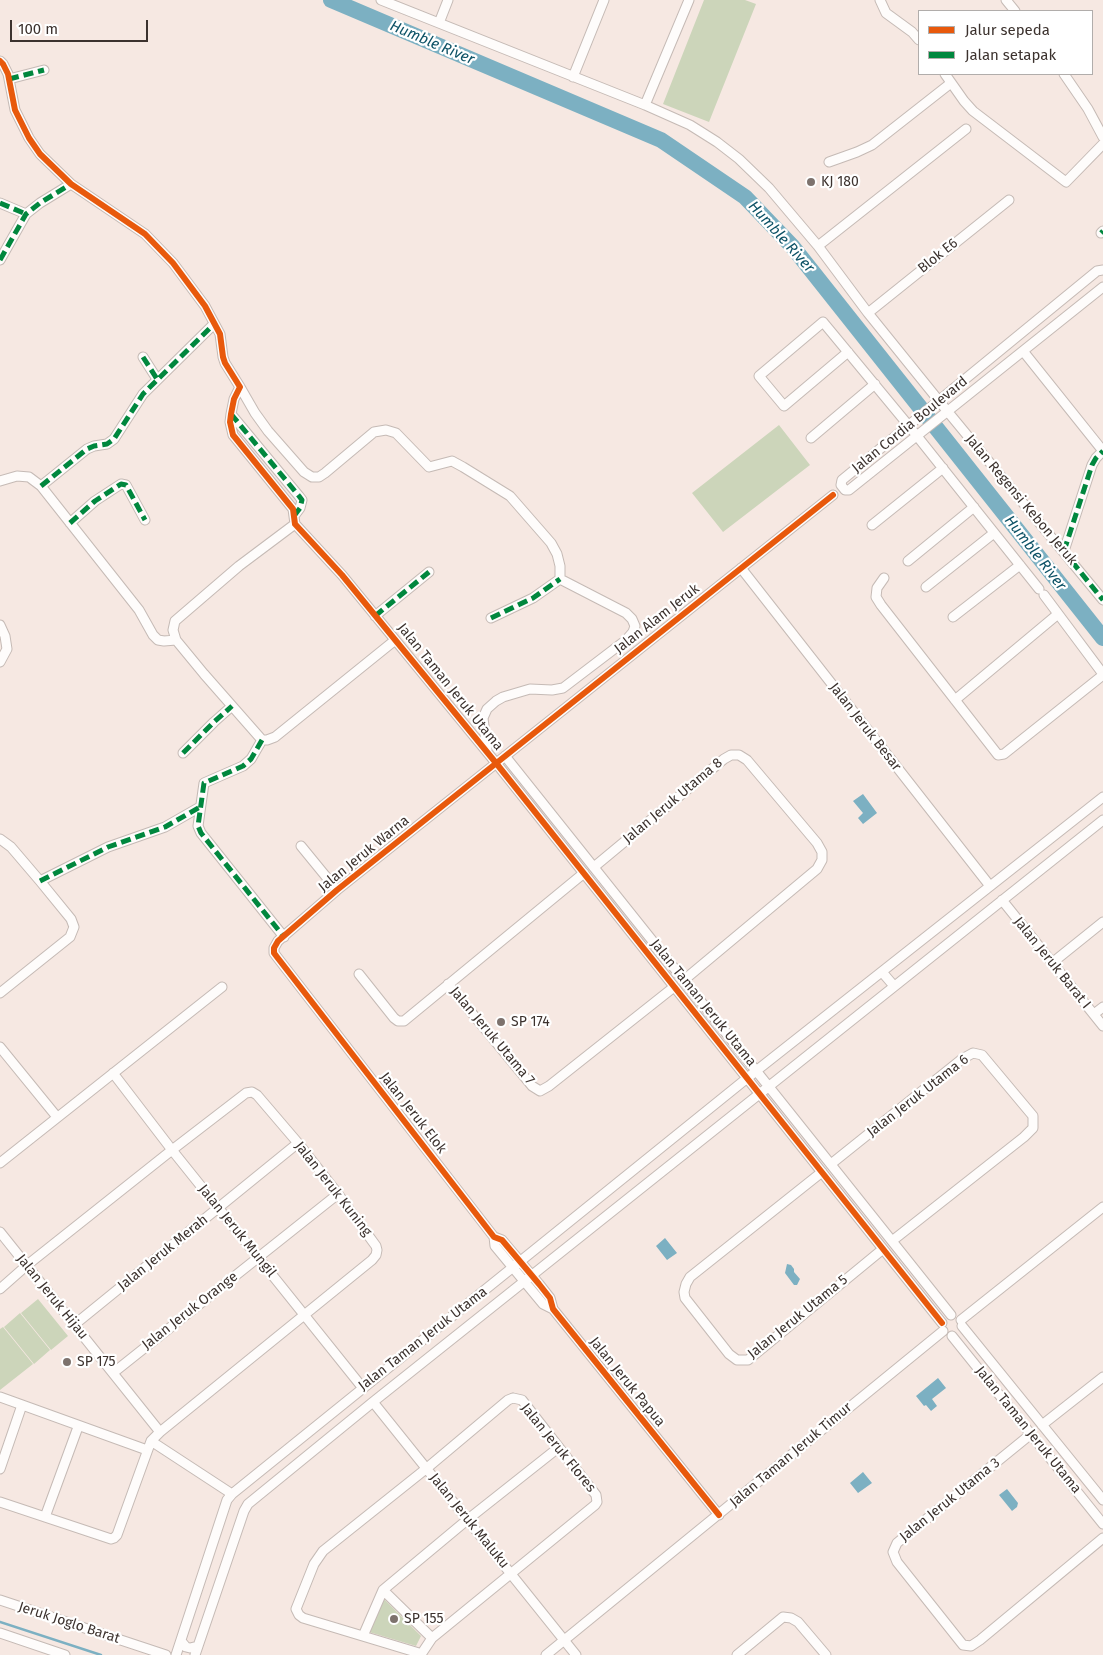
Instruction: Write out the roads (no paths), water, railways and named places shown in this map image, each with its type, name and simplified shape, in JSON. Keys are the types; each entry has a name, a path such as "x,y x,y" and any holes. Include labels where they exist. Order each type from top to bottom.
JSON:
{"street":[{"name":"Jalan Regensi Kebon Jeruk","path":"381,0 645,105 690,125 739,159 769,188 818,246 944,414 1064,551 1103,600"},
{"path":"439,23 448,0"},
{"path":"574,77 604,0"},
{"path":"645,105 689,0"},
{"path":"880,0 886,12 918,39"},
{"path":"1006,0 1014,10"},
{"path":"0,60 4,64 9,79 15,110 29,138 40,154 71,184 145,234 178,270 205,306 220,334 222,357 255,413 304,472 312,477 325,474 374,432 386,430 396,434 429,467 452,461 510,496 551,543 557,554 560,566 560,579"},
{"path":"9,79 44,70"},
{"path":"946,75 973,111 1066,182 1103,144"},
{"path":"1065,75 1088,109 1103,137"},
{"path":"829,162 872,145 951,83"},
{"path":"818,246 966,129"},
{"path":"0,260 26,214 71,184"},
{"name":"Blok E6","path":"868,313 1009,200"},
{"path":"0,203 26,214"},
{"name":"Jalan Cordia Boulevard","path":"1103,270 1096,271 842,480 841,485 845,490 849,490 1103,287"},
{"path":"848,352 784,406 759,376 823,322 920,434 943,468 1042,592 1103,675 1004,754 998,755 876,597 876,588 884,578"},
{"path":"41,486 88,449 107,444 114,439 143,394 214,324"},
{"path":"1023,351 1103,451 1092,465 1064,551"},
{"path":"143,357 157,379"},
{"path":"811,438 875,384"},
{"name":"Jalan Taman Jeruk Utama","path":"240,387 234,398 231,414 230,422 233,435 293,509 295,520 496,763 883,1248 942,1327"},
{"path":"231,414 302,500 300,508 295,520 174,621 173,630 176,640 262,740"},
{"path":"872,525 943,468"},
{"path":"0,481 18,476 29,477 41,486 139,610 153,635 158,640 176,640"},
{"path":"70,522 95,501 121,484 126,485 145,520"},
{"name":"Jalan Alam Jeruk","path":"496,763 833,495"},
{"path":"908,561 974,507"},
{"path":"926,587 994,533"},
{"path":"953,617 1020,565"},
{"name":"Jalan Jeruk Besar","path":"741,568 990,886"},
{"path":"375,616 430,572"},
{"path":"491,618 533,598 560,579"},
{"path":"487,752 483,718 487,709 496,701 530,689 552,690 563,688 626,640 633,632 635,626 632,619 626,613 560,579"},
{"path":"955,700 1058,614"},
{"path":"0,625 5,636 7,649 0,662"},
{"path":"262,740 275,737 394,641"},
{"path":"182,753 232,706"},
{"path":"262,740 251,759 243,766 204,782 198,826 201,833 284,937"},
{"name":"Jalan Jeruk Utama 8","path":"594,867 731,755 739,755 747,760 817,843 822,852 822,860 817,870 684,980"},
{"name":"Jalan Taman Jeruk Utama","path":"505,756 951,1315"},
{"name":"Jalan Jeruk Warna","path":"289,974 274,953 274,948 278,942 337,890 496,763"},
{"name":"Jalan Taman Jeruk Utama","path":"176,1655 228,1500 232,1494 756,1070 1103,797"},
{"path":"40,881 108,847 165,827 200,807"},
{"name":"Jalan Taman Jeruk Utama","path":"197,1651 246,1507 373,1402 1103,820"},
{"path":"0,839 11,847 40,881 71,918 74,927 70,936 0,993"},
{"path":"301,846 337,890"},
{"name":"Jalan Jeruk Utama 7","path":"584,873 448,984 532,1086 540,1091 549,1086 674,987"},
{"name":"Jalan Jeruk Barat I","path":"1002,900 1103,1026"},
{"path":"1052,963 1103,922"},
{"path":"882,972 894,986"},
{"name":"Jalan Jeruk Elok","path":"289,974 494,1237 502,1240 517,1265"},
{"path":"359,974 398,1021 404,1021 448,984"},
{"path":"0,1163 222,987"},
{"path":"1094,1014 1103,1007"},
{"path":"0,1047 57,1117"},
{"name":"Jalan Jeruk Utama 6","path":"831,1164 962,1059 973,1053 982,1056 1033,1116 1033,1128 1024,1137 892,1241"},
{"name":"Jalan Jeruk Mungil","path":"113,1073 172,1150 362,1387"},
{"name":"Jalan Jeruk Kuning","path":"0,1289 26,1266 172,1150 246,1093 252,1092 257,1095 298,1144 376,1246 376,1255 372,1260 151,1441 117,1535 114,1538 111,1539 0,1502"},
{"name":"Jalan Jeruk Merah","path":"74,1325 298,1144"},
{"name":"Jalan Jeruk Utama 5","path":"822,1172 690,1277 686,1284 685,1298 729,1354 737,1360 748,1360 883,1248"},
{"name":"Jalan Jeruk Orange","path":"113,1373 338,1194"},
{"path":"961,1323 955,1316 951,1315 944,1319 942,1327 952,1336 959,1332 961,1323 1103,1207"},
{"name":"Jalan Jeruk Hijau","path":"0,1232 160,1432"},
{"name":"Jalan Jeruk Papua","path":"517,1265 550,1298 553,1309 719,1515"},
{"name":"Jalan Jeruk Papua","path":"528,1278 531,1290 543,1304 553,1309"},
{"name":"Jalan Taman Jeruk Utama","path":"961,1323 1103,1500"},
{"name":"Jalan Taman Jeruk Timur","path":"546,1655 719,1515 942,1327"},
{"name":"Jalan Taman Jeruk Utama","path":"952,1336 1103,1524"},
{"path":"1042,1424 1103,1377"},
{"path":"0,1397 78,1427 147,1450"},
{"name":"Jalan Jeruk Flores","path":"513,1398 522,1400 558,1448 596,1495 597,1502 432,1638 424,1651 419,1654 298,1615 296,1609 314,1564 323,1551 508,1400 513,1398"},
{"name":"Jalan Jeruk Maluku","path":"373,1402 576,1655"},
{"path":"0,1469 22,1405"},
{"path":"45,1517 78,1427"},
{"name":"Jalan Jeruk Utama 3","path":"1031,1434 897,1543 893,1552 897,1562 963,1645 971,1646 1103,1538"},
{"path":"151,1441 232,1494"},
{"path":"362,1636 384,1590 467,1520 558,1448"},
{"path":"384,1590 432,1638"},
{"name":"Jeruk Joglo Barat","path":"0,1600 166,1655"},
{"path":"736,1655 783,1618 791,1618 798,1622 826,1655"},
{"path":"0,1633 66,1655"},
{"path":"181,1641 186,1647 194,1648 197,1651"}],"water":[{"path":"863,794 877,813 863,824 858,818 863,813 853,801"},
{"path":"665,1238 677,1253 667,1260 656,1246"},
{"path":"787,1264 791,1265 800,1279 797,1285 794,1285 785,1273"},
{"path":"938,1378 946,1388 932,1399 937,1406 931,1411 916,1396"},
{"path":"863,1472 872,1483 858,1493 850,1483"},
{"path":"1007,1489 1018,1503 1017,1507 1012,1511 999,1495"}],"waterway":[{"name":"Humble River","path":"331,0 661,140 745,197 792,246 1103,638"},
{"path":"0,1622 101,1655"}],"place":[{"name":"KJ 180","path":"811,182"},
{"name":"SP 174","path":"501,1022"},
{"name":"SP 175","path":"67,1362"},
{"name":"SP 155","path":"394,1619"}]}
